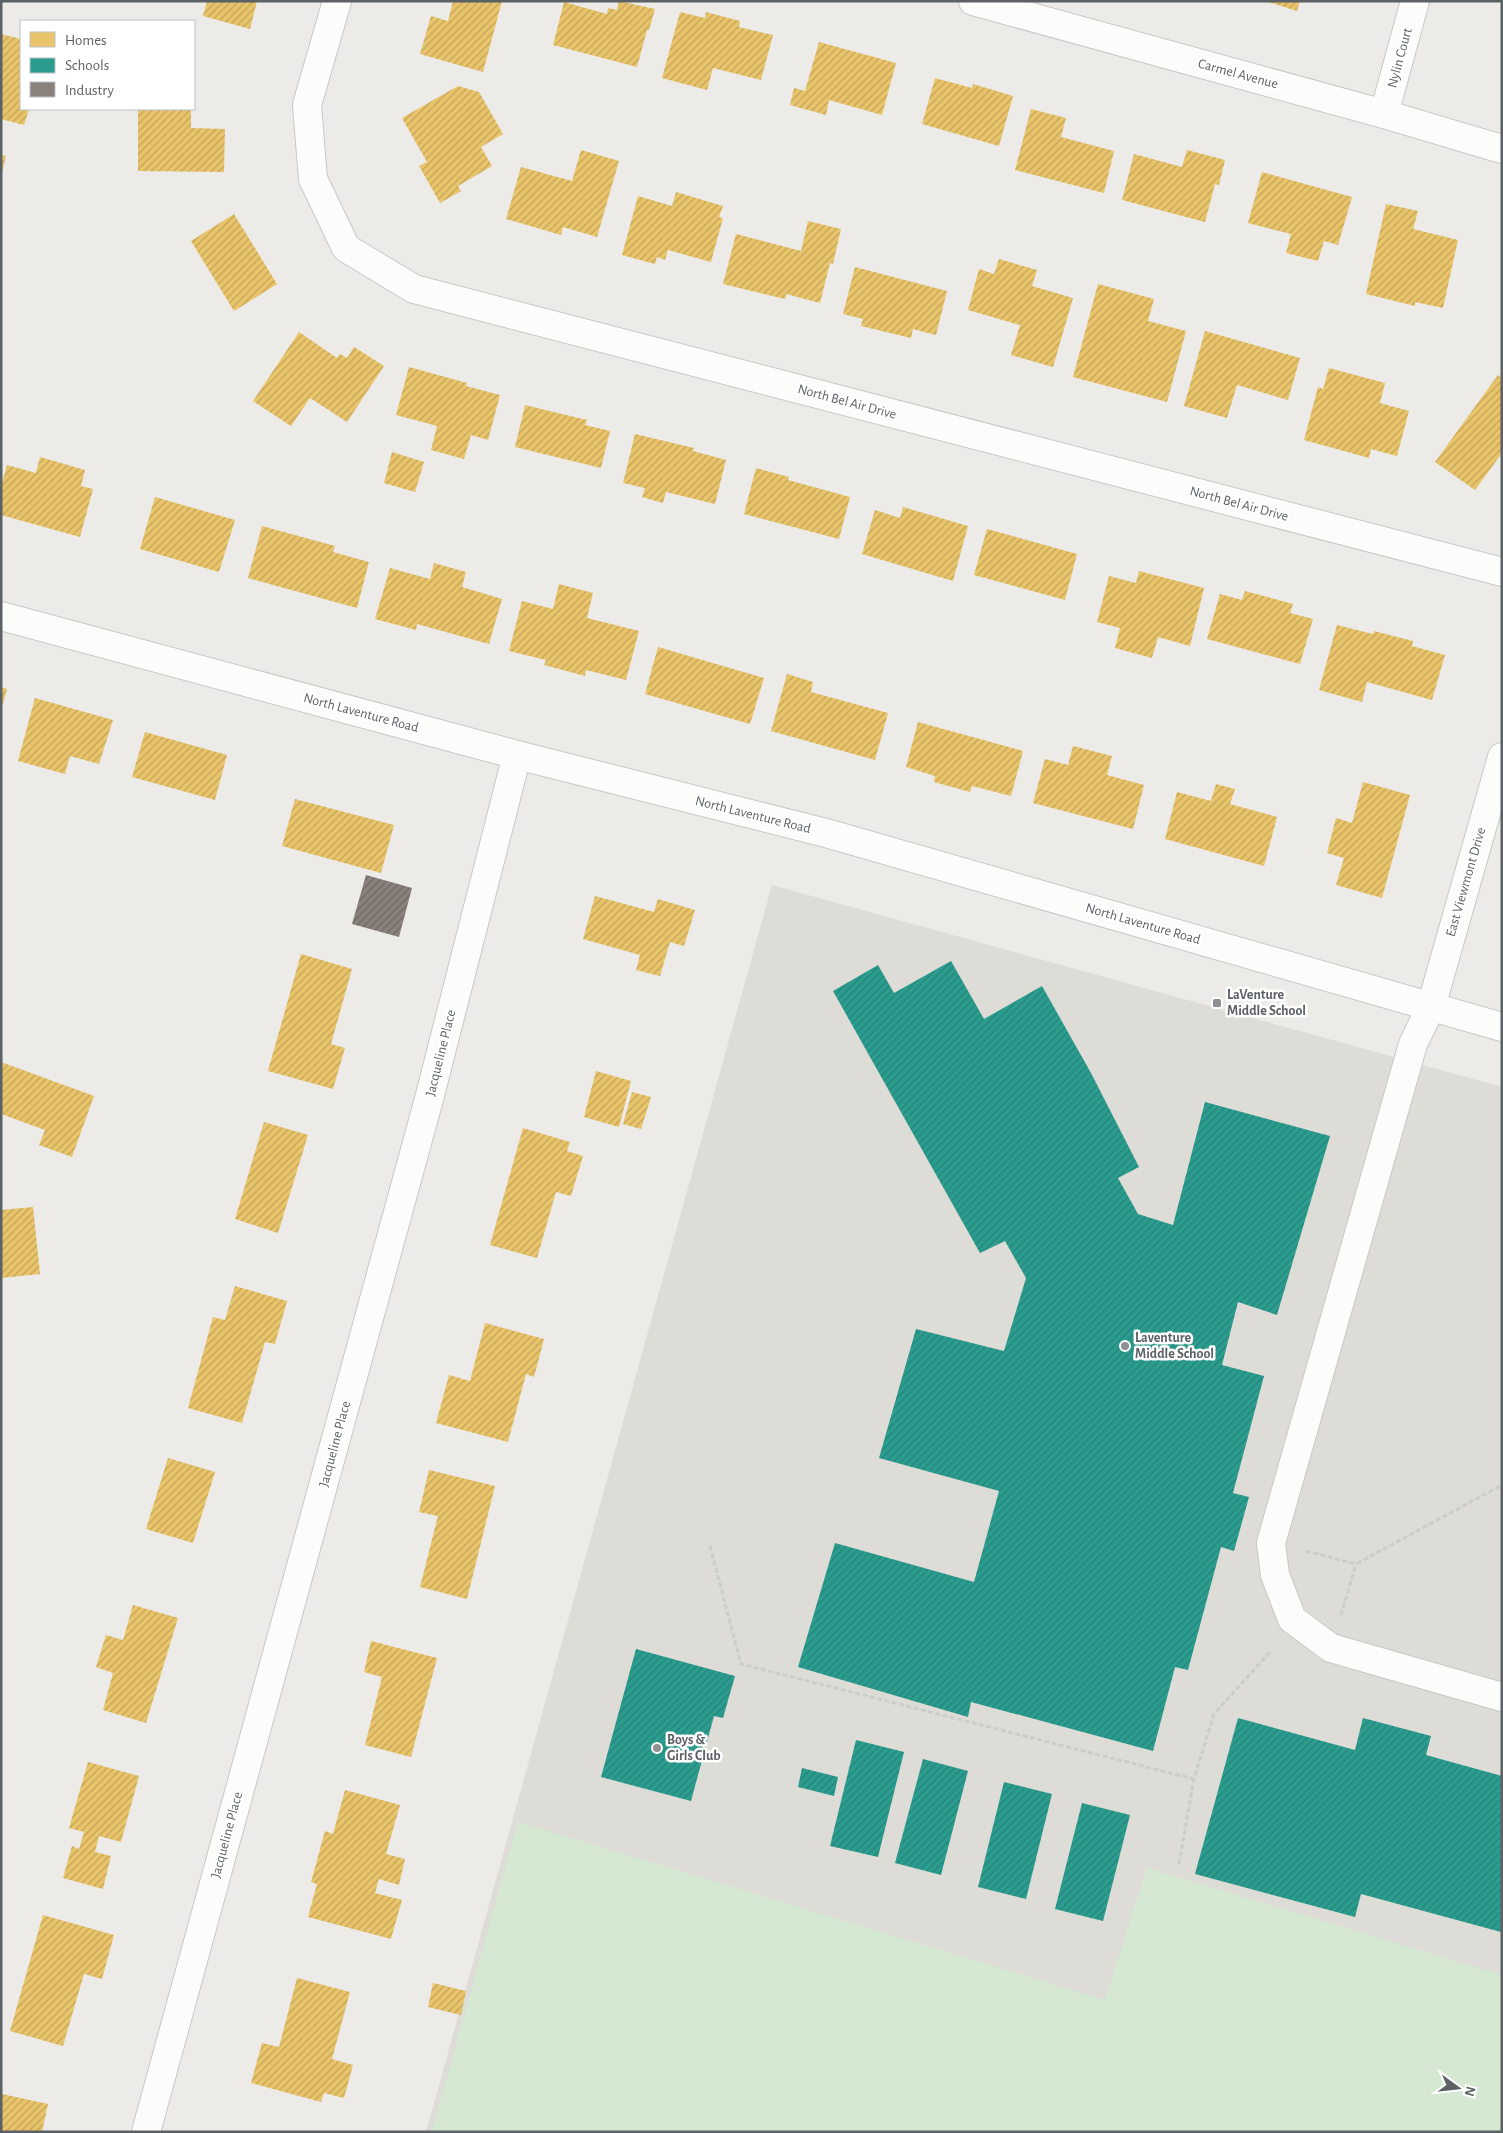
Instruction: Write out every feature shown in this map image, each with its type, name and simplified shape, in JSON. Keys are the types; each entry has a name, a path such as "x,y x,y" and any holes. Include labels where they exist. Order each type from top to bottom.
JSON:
{"street":[{"name":"North Bel Air Drive","path":"337,1 307,105 313,179 346,248 414,289 1502,572"},
{"name":"Carmel Avenue","path":"973,1 1384,114 1502,149"},
{"name":"Nylin Court","path":"1384,114 1415,1"},
{"name":"North Laventure Road","path":"1,616 517,755 826,833 1502,1027"},
{"name":"Jacqueline Place","path":"146,2132 429,1099 517,755"},
{"name":"East Viewmont Drive","path":"1271,1543 1413,1044 1431,1007 1502,757"},
{"path":"1271,1543 1275,1575 1292,1619 1331,1648 1502,1698"}],"path":[{"path":"1271,1543 1356,1564 1502,1485"},
{"path":"710,1546 741,1664 1194,1779"},
{"path":"1179,1864 1194,1779 1214,1714 1270,1652"}],"shaded area":[{"name":"LaVenture Middle School","path":"772,885 1502,1087 1502,2132 426,2132"}],"green space":[{"path":"518,1822 1105,2000 1147,1868 1502,1975 1502,2132 432,2132"}],"building: Homes":[{"path":"207,1 257,1 250,29 203,16"},
{"path":"453,1 502,1 483,72 420,54 431,16 448,21"},
{"path":"619,1 655,9 637,67 553,45 564,2 607,14 608,8 617,10"},
{"path":"1265,1 1300,1 1297,11"},
{"path":"680,12 705,18 706,12 740,21 739,27 773,35 761,80 713,68 707,90 662,78"},
{"path":"1,34 20,39 20,110 29,110 24,125 1,119"},
{"path":"819,42 896,63 882,115 829,100 826,115 790,105 794,88 805,91"},
{"path":"935,78 972,88 973,84 1013,96 999,146 922,124"},
{"path":"458,86 479,92 503,134 481,147 492,166 458,186 461,191 440,203 419,166 427,162 402,118"},
{"path":"1031,109 1066,118 1061,137 1114,151 1104,193 1015,170"},
{"path":"138,110 191,110 191,128 225,129 224,172 138,171"},
{"path":"581,150 619,161 597,237 563,227 561,235 506,219 521,167 572,181"},
{"path":"1187,150 1225,160 1219,185 1215,184 1205,222 1122,200 1134,154 1182,167"},
{"path":"1,155 6,156 2,172 1,172"},
{"path":"1262,172 1352,197 1338,245 1324,241 1318,261 1286,253 1291,234 1248,223"},
{"path":"676,192 723,206 719,217 723,218 711,262 668,250 665,260 657,257 655,264 622,255 638,196 672,206"},
{"path":"1386,204 1418,211 1413,229 1458,240 1443,308 1415,302 1415,306 1366,294"},
{"path":"234,214 277,284 234,311 191,241"},
{"path":"808,221 841,229 833,264 830,263 820,303 786,294 785,299 723,284 736,234 801,251"},
{"path":"999,259 1037,270 1032,286 1073,298 1053,367 1011,355 1020,325 968,310 979,269 994,274"},
{"path":"855,267 947,291 936,335 913,329 911,338 861,326 863,319 843,314"},
{"path":"1098,284 1154,299 1148,321 1186,331 1167,402 1073,377"},
{"path":"1205,331 1300,358 1288,400 1237,385 1227,418 1184,406"},
{"path":"299,332 337,358 340,354 347,358 354,347 384,366 347,422 310,398 291,426 253,401"},
{"path":"409,367 467,383 466,386 500,395 488,440 471,435 464,459 431,450 437,426 396,415"},
{"path":"1329,368 1385,383 1380,403 1409,411 1397,456 1371,449 1369,458 1304,440 1318,387 1323,389"},
{"path":"1498,375 1502,378 1502,453 1475,490 1435,462"},
{"path":"525,405 587,420 585,425 610,431 601,468 515,447"},
{"path":"635,434 694,448 693,451 726,460 715,504 666,492 663,503 642,497 645,488 623,483"},
{"path":"392,452 424,462 415,492 384,483"},
{"path":"40,457 85,470 81,486 93,489 80,537 1,515 1,487 7,465 36,473"},
{"path":"756,468 789,477 788,480 850,497 839,539 744,514"},
{"path":"155,497 235,520 219,572 140,549"},
{"path":"903,507 968,526 953,581 862,554 875,510 900,518"},
{"path":"262,526 335,546 333,552 369,562 357,608 248,578"},
{"path":"987,529 1077,554 1065,600 974,575"},
{"path":"434,563 466,572 462,587 502,599 489,644 417,624 416,630 375,619 390,568 430,579"},
{"path":"1139,571 1204,588 1190,646 1158,637 1152,658 1115,648 1120,628 1097,622 1109,576 1136,583"},
{"path":"559,584 593,593 587,618 639,631 626,680 586,670 585,676 544,665 546,660 509,651 522,601 553,609"},
{"path":"1245,591 1293,604 1290,613 1313,619 1300,664 1207,639 1220,594 1242,600"},
{"path":"1337,625 1373,634 1374,631 1413,641 1412,646 1445,655 1432,700 1367,682 1362,702 1319,690"},
{"path":"658,647 764,678 750,724 645,694"},
{"path":"787,674 813,682 811,692 888,713 875,760 771,731"},
{"path":"1,687 7,689 2,707 1,707"},
{"path":"35,698 113,720 99,764 70,756 65,774 18,761"},
{"path":"918,722 1023,751 1011,796 972,786 970,792 934,782 935,776 906,767"},
{"path":"145,732 227,755 215,800 132,777"},
{"path":"1073,746 1112,756 1107,775 1144,785 1133,829 1033,803 1045,759 1068,765"},
{"path":"1363,782 1410,795 1382,898 1336,885 1344,858 1327,853 1336,818 1352,823"},
{"path":"1216,784 1235,789 1230,804 1277,817 1264,866 1165,839 1177,792 1211,801"},
{"path":"295,799 394,825 381,873 282,846"},
{"path":"595,896 654,912 658,899 695,910 684,946 670,942 660,976 636,970 640,955 583,939"},
{"path":"301,954 352,969 331,1044 345,1048 333,1089 268,1071"},
{"path":"1,1062 94,1096 72,1157 39,1145 45,1130 1,1114"},
{"path":"596,1071 631,1081 619,1127 584,1117"},
{"path":"632,1092 651,1097 641,1129 623,1124"},
{"path":"264,1122 308,1135 278,1233 235,1219"},
{"path":"523,1128 570,1142 567,1151 583,1156 571,1196 556,1192 537,1258 490,1245"},
{"path":"33,1207 40,1274 1,1278 1,1210"},
{"path":"235,1286 287,1301 275,1344 265,1342 242,1423 188,1408 213,1317 225,1320"},
{"path":"485,1323 544,1339 534,1377 526,1374 508,1442 436,1423 449,1375 470,1381"},
{"path":"168,1458 215,1472 193,1543 146,1529"},
{"path":"429,1470 495,1486 467,1599 420,1587 438,1516 419,1512"},
{"path":"133,1605 178,1618 146,1723 103,1710 113,1673 96,1667 106,1635 123,1640"},
{"path":"371,1641 437,1658 411,1757 365,1745 382,1677 364,1672"},
{"path":"88,1762 139,1776 121,1842 99,1836 95,1852 111,1856 103,1889 63,1878 72,1846 79,1849 84,1832 69,1828"},
{"path":"345,1790 400,1805 386,1854 405,1859 399,1885 379,1879 375,1893 402,1900 391,1939 308,1917 317,1884 311,1882 325,1831 333,1834"},
{"path":"43,1915 114,1935 102,1979 84,1974 63,2046 10,2031"},
{"path":"297,1978 350,1992 332,2059 353,2065 344,2098 324,2093 321,2102 251,2083 262,2043 279,2047"},
{"path":"433,1983 466,1991 461,2015 428,2007"},
{"path":"2,2094 48,2104 42,2132 1,2132"}],"building: Schools":[{"path":"951,961 984,1019 1042,986 1091,1073 1139,1167 1118,1178 1138,1214 1173,1225 1205,1102 1330,1136 1277,1315 1238,1302 1222,1365 1264,1376 1233,1493 1249,1497 1234,1551 1221,1547 1188,1670 1175,1667 1153,1751 971,1702 968,1717 798,1667 835,1543 974,1582 999,1491 879,1458 916,1329 1004,1351 1026,1278 1005,1241 980,1253 833,991 878,965 894,993"},
{"name":"Boys & Girls Club","path":"636,1649 735,1676 723,1718 714,1716 691,1801 601,1777"},
{"path":"1238,1718 1355,1750 1363,1718 1431,1736 1426,1755 1502,1776 1501,1932 1361,1894 1355,1917 1195,1874"},
{"path":"856,1740 904,1752 878,1857 830,1846"},
{"path":"923,1759 968,1771 941,1875 895,1863"},
{"path":"802,1768 838,1777 834,1796 798,1787"},
{"path":"1004,1782 1052,1794 1026,1899 978,1887"},
{"path":"1082,1803 1130,1815 1103,1921 1055,1909"}],"building: Industry":[{"path":"366,875 412,888 399,937 352,924"}],"place":[{"name":"LaVenture Middle School","path":"1217,1003"},
{"name":"Laventure Middle School","path":"1125,1346"},
{"name":"Boys & Girls Club","path":"657,1748"}]}
